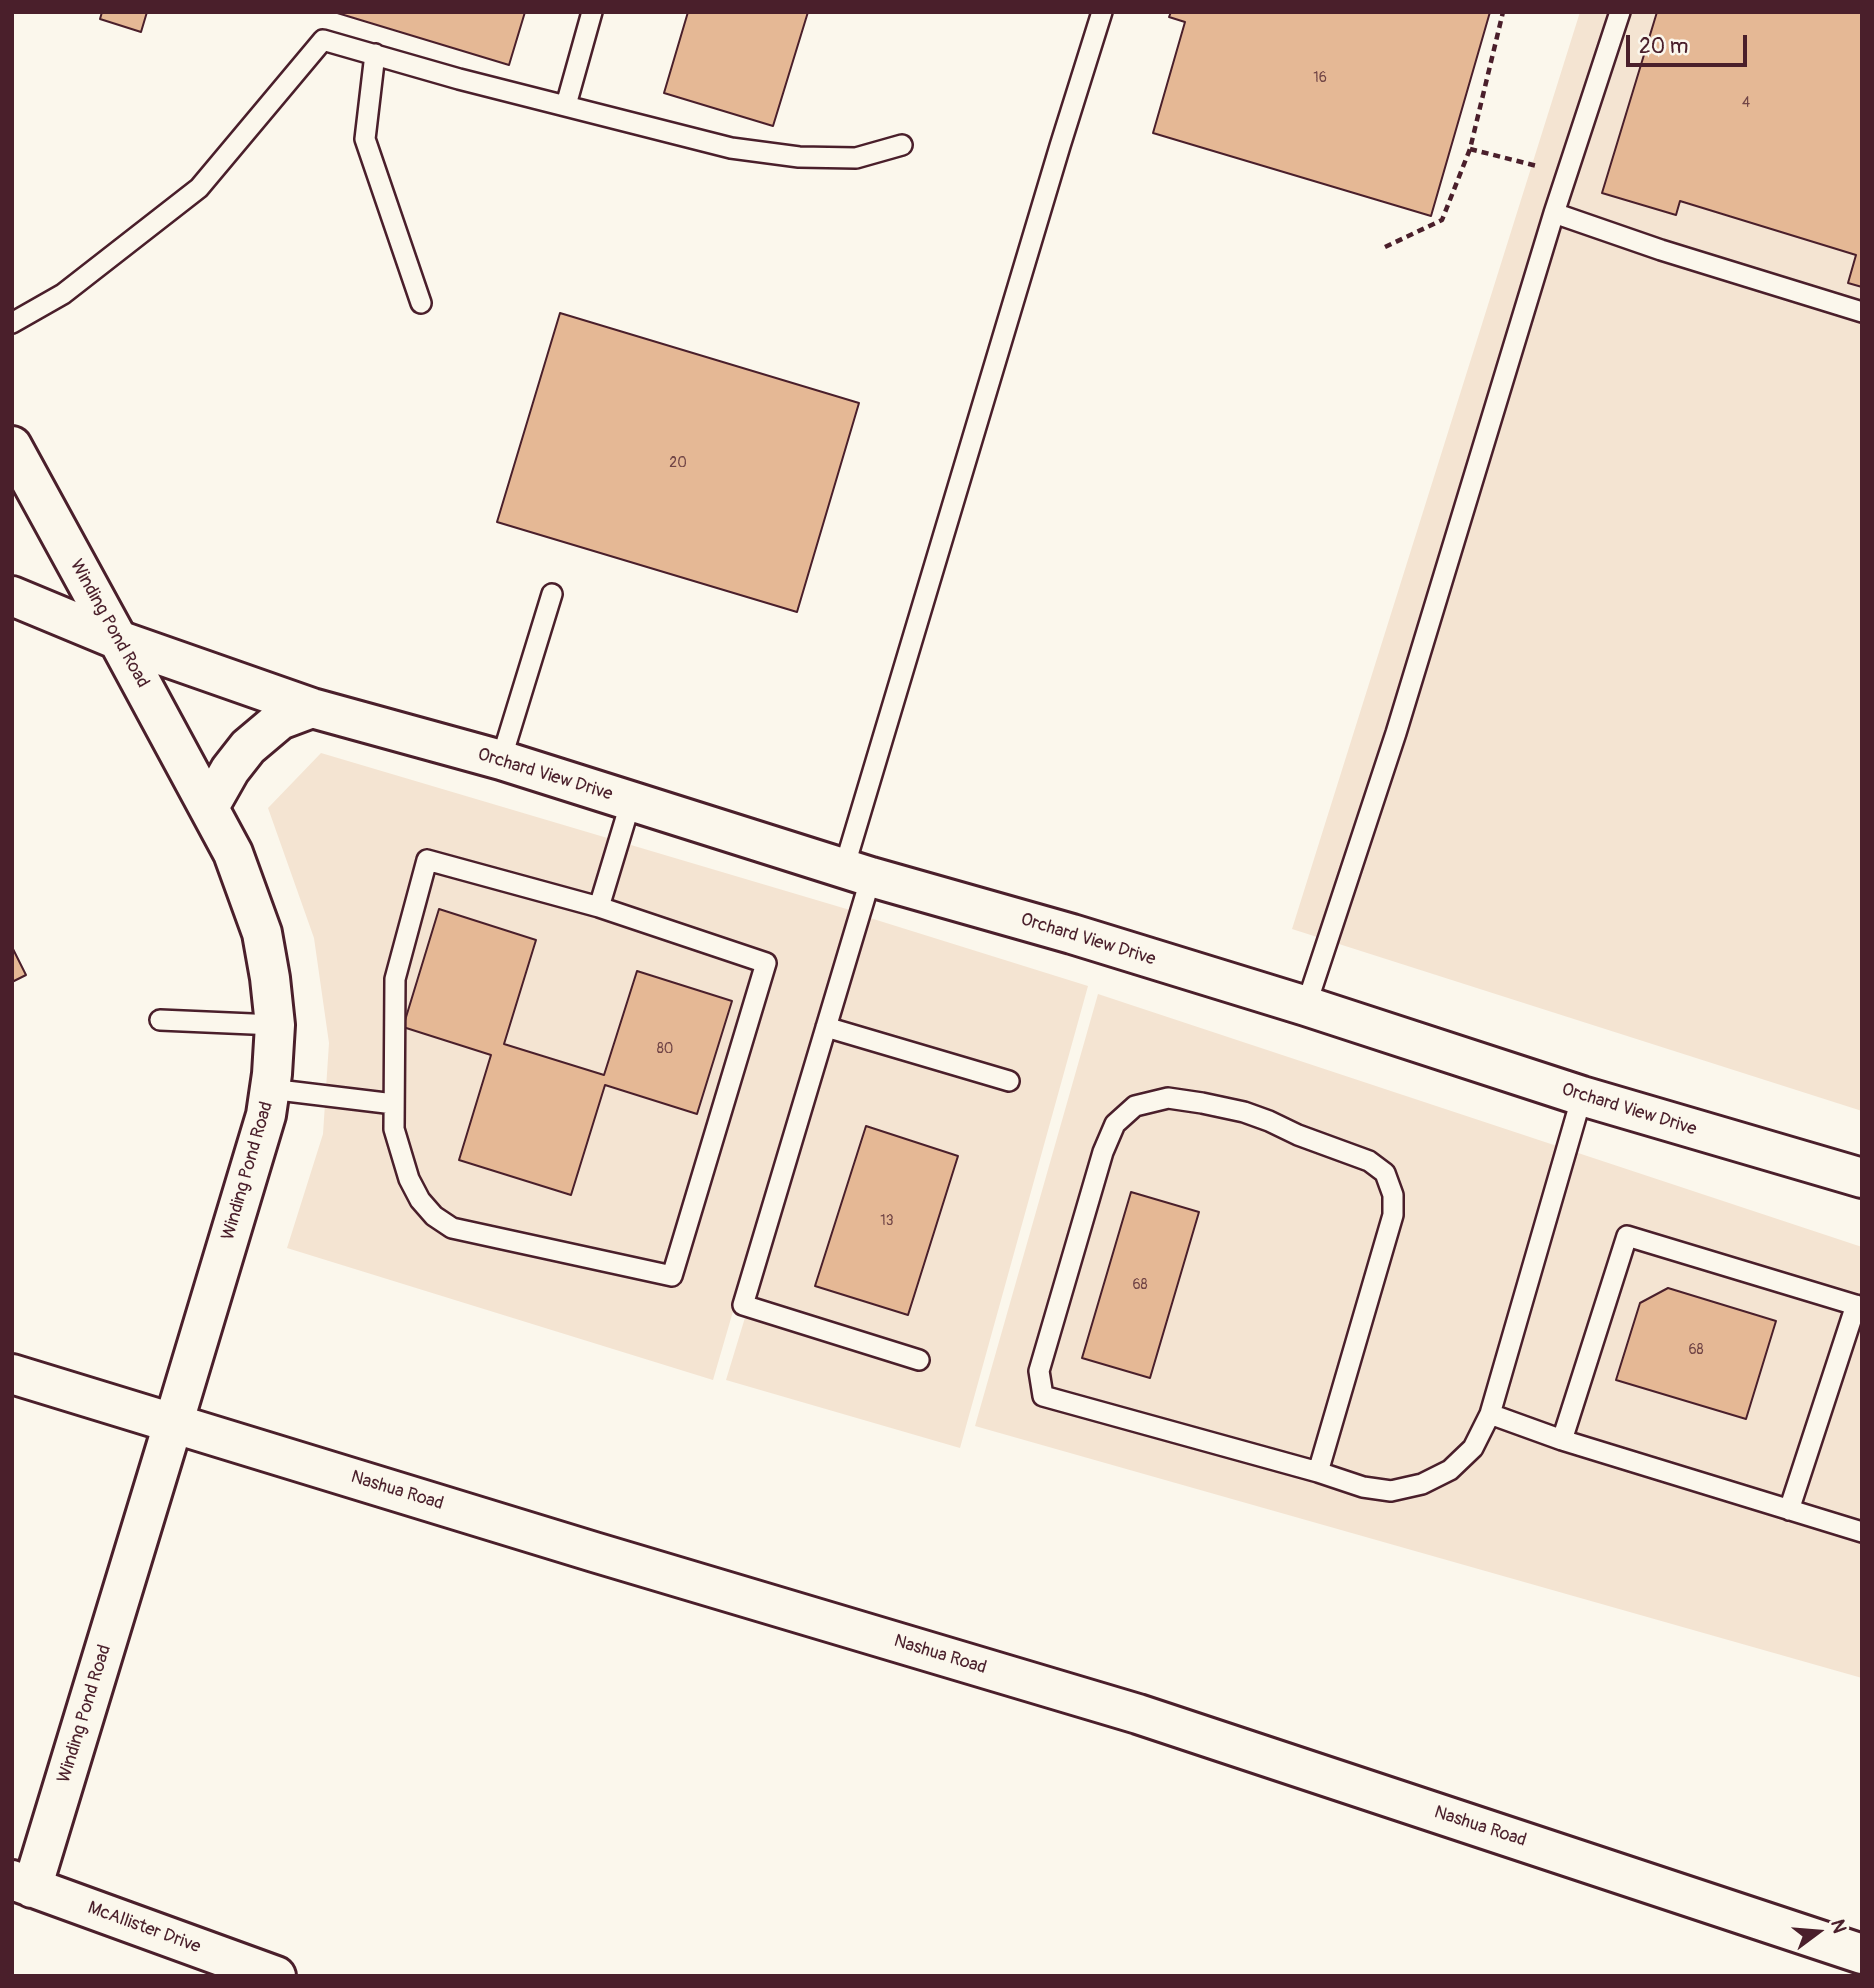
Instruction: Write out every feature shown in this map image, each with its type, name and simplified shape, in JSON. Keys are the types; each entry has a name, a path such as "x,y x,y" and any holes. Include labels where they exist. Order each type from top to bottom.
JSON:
{"street":[{"name":"Winding Pond Road","path":"12,446 233,853 262,933 275,1026 271,1089 266,1115 174,1422 22,1884"},
{"name":"Orchard View Drive","path":"12,596 118,640 312,708 501,760 858,872 1306,1006 1582,1096 1862,1178"},
{"path":"209,807 230,769 248,747 280,720 312,708"},
{"name":"Nashua Road","path":"12,1374 1138,1714 1862,1954"},
{"name":"McAllister Drive","path":"22,1884 276,1976"}],"lane":[{"path":"566,106 592,12"},
{"path":"919,1360 743,1305 826,1027 858,872 1060,146 1102,12"},
{"path":"1306,1006 1396,733 1566,173 1620,12"},
{"path":"12,323 63,294 199,188 323,40 732,148 799,157 856,158 902,145"},
{"path":"375,54 365,139 421,303"},
{"path":"1554,213 1661,250 1862,312"},
{"path":"501,760 552,594"},
{"path":"599,907 631,802"},
{"path":"427,860 599,907 766,963 671,1276 452,1228 434,1216 419,1200 409,1179 394,1129 394,1104 395,979 427,860"},
{"path":"160,1020 275,1026"},
{"path":"826,1027 1009,1081"},
{"path":"271,1089 394,1104"},
{"path":"1318,1472 1393,1215 1393,1195 1385,1173 1369,1161 1244,1112 1202,1102 1168,1098 1135,1106 1115,1124 1103,1152 1040,1371 1043,1396 1318,1472 1363,1487 1391,1492 1422,1484 1450,1470 1473,1448 1490,1414 1582,1096"},
{"path":"1562,1440 1627,1236 1859,1306 1789,1510"},
{"path":"1490,1414 1562,1440 1862,1532"}],"path":[{"path":"1385,247 1442,220 1470,149 1503,12"},
{"path":"1470,149 1566,173"}],"shaded area":[{"path":"1580,12 1862,12 1862,1111 1292,929"},
{"path":"321,753 850,910 713,1380 287,1248 323,1134 329,1043 314,938 268,808"},
{"path":"867,917 1088,986 960,1448 726,1380"},
{"path":"1098,994 1862,1247 1862,1678 975,1426"}],"building":[{"path":"102,12 147,12 141,32 100,19"},
{"path":"334,12 525,12 509,65"},
{"path":"688,12 808,12 773,126 664,93"},
{"path":"1171,12 1490,12 1431,216 1153,133 1185,22 1169,17"},
{"path":"1657,12 1862,12 1862,287 1848,283 1856,255 1680,201 1676,215 1602,193"},
{"path":"560,313 859,403 797,612 497,522"},
{"path":"439,909 536,940 504,1044 604,1075 637,971 732,1001 697,1114 605,1085 571,1195 459,1160 491,1055 403,1027"},
{"path":"12,947 26,975 12,982"},
{"path":"866,1126 958,1156 908,1315 815,1286"},
{"path":"1131,1192 1199,1212 1150,1378 1082,1358"},
{"path":"1668,1288 1776,1321 1746,1419 1616,1380 1640,1303"}]}
